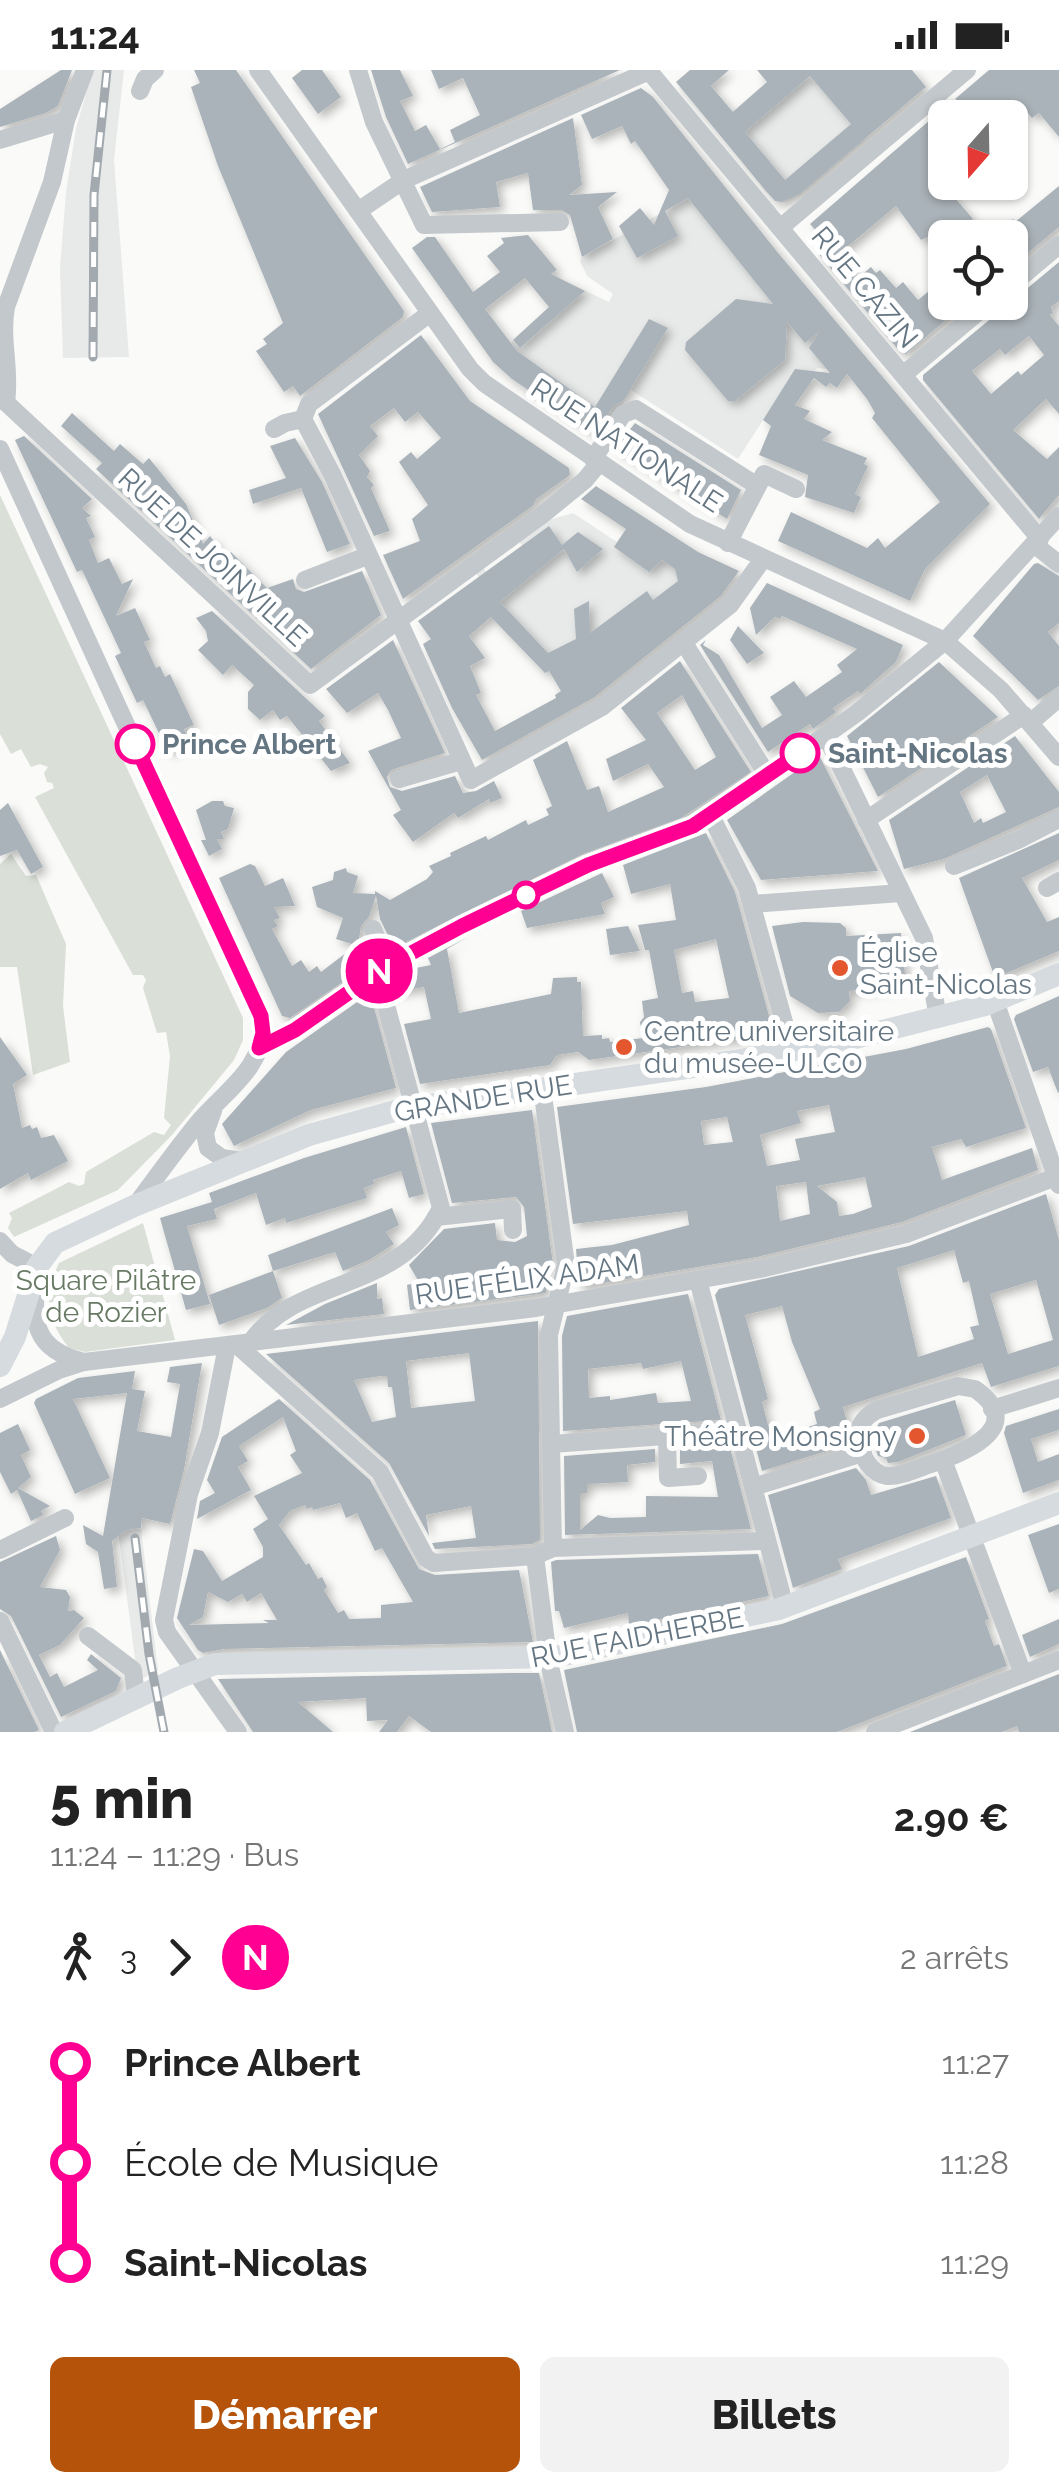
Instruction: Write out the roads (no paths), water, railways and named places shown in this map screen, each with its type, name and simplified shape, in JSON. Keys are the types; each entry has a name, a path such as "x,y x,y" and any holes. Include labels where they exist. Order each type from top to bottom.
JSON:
{"main road":[{"name":"GRANDE RUE","path":"0,1366 15,1337 37,1267 63,1238 242,1161 330,1128 413,1107 792,1051 938,1018 995,1001 1059,974"},
{"name":"RUE FAIDHERBE","path":"65,1732 186,1674 228,1663 548,1658 785,1607 1059,1503"}],"street":[{"path":"3,400 8,382 3,337 6,307 52,182 66,120 85,70"},
{"path":"140,90 144,78 155,70"},
{"path":"358,70 370,115 424,226 560,222"},
{"path":"780,228 967,70"},
{"name":"RUE NATIONALE","path":"262,71 430,313 484,383 690,524 945,642 993,682 1059,756"},
{"path":"358,211 404,180 656,73"},
{"name":"RUE CAZIN","path":"656,73 1037,542 1059,564"},
{"path":"0,140 66,120"},
{"path":"1028,271 1059,245"},
{"path":"303,418 309,404 430,313"},
{"path":"903,375 969,320"},
{"name":"RUE DE JOINVILLE","path":"3,400 310,685 396,621"},
{"path":"396,621 585,480 623,414 630,409 640,410 756,485"},
{"path":"274,430 303,418"},
{"path":"303,418 471,780 596,711 736,600 763,559"},
{"path":"0,449 261,1016 263,1033 250,1067 198,1122 134,1206"},
{"path":"728,542 764,474 796,489"},
{"path":"259,1048 295,1030 382,969 588,865 686,830 710,816 826,736 945,642 1059,516"},
{"path":"305,580 367,556"},
{"path":"684,643 768,776"},
{"path":"866,820 1059,698"},
{"path":"826,736 926,944 938,1018"},
{"path":"399,779 461,760"},
{"path":"710,816 736,862 752,904 792,1051"},
{"path":"954,866 1059,819"},
{"path":"752,904 901,893"},
{"path":"238,1732 186,1674 167,1632 164,1614 189,1494 238,1345 279,1312 400,1258 436,1217 441,1201 413,1107 373,929"},
{"path":"995,1001 1058,1181"},
{"path":"542,1088 566,1265 549,1334 553,1548"},
{"path":"219,1102 206,1128 206,1144 222,1158 242,1161"},
{"name":"RUE FÉLIX ADAM","path":"0,1398 84,1362 555,1304 778,1266 890,1239 1058,1181"},
{"path":"436,1217 512,1209 513,1230"},
{"path":"0,1241 12,1254 37,1267 35,1320 40,1336 53,1350 84,1362"},
{"path":"698,1280 785,1607"},
{"path":"238,1345 380,1472 430,1560 439,1563 535,1556 553,1548 767,1541"},
{"path":"966,1386 983,1394 992,1408 993,1423 983,1442 943,1460 889,1476 871,1468 862,1453 860,1426 877,1410 966,1386"},
{"path":"992,1408 1050,1390"},
{"path":"551,1444 738,1430"},
{"path":"666,1436 668,1478 698,1476"},
{"path":"753,1487 862,1453"},
{"path":"943,1460 1023,1674"},
{"path":"0,1550 65,1518"},
{"path":"535,1556 548,1658 566,1732"},
{"path":"0,1622 54,1732"},
{"path":"88,1636 133,1670 136,1697"},
{"path":"874,1732 1059,1660"}],"railway":[{"path":"93,357 94,195 107,70"},
{"path":"135,1538 149,1654 164,1732"}],"place":[{"name":"Prince Albert","path":"135,744"},
{"name":"Saint-Nicolas","path":"800,753"},
{"name":"Église Saint-Nicolas","path":"840,968"},
{"name":"Centre universitaire du musée-ULCO","path":"624,1047"},
{"name":"Théâtre Monsigny","path":"917,1436"}],"park label":[{"name":"Square Pilâtre de Rozier","path":"106,1296"}]}
